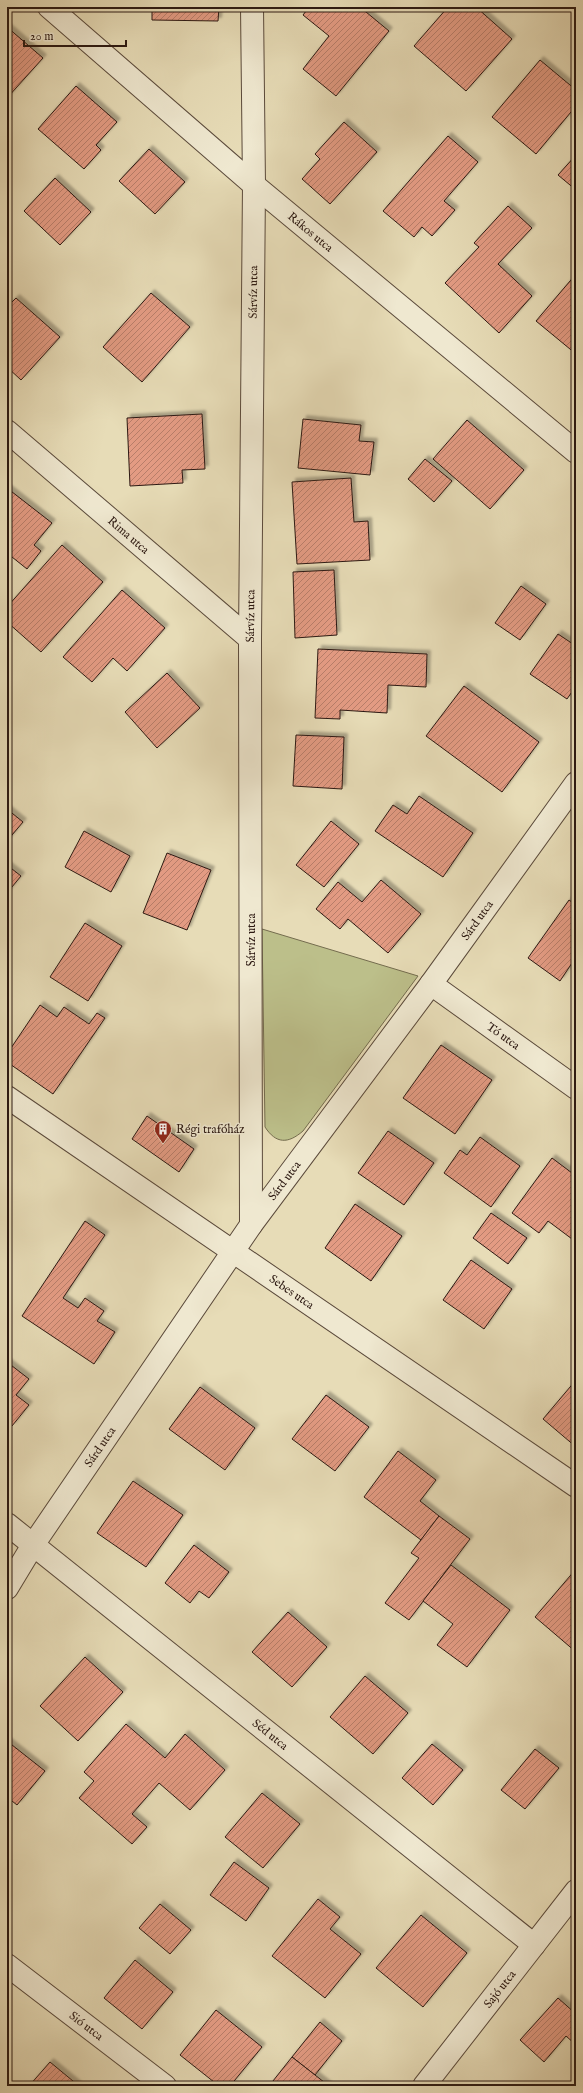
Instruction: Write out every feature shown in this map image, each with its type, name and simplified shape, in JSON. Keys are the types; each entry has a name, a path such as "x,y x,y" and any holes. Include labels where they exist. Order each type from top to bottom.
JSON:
{"street":[{"name":"Rákos utca","path":"49,7 254,184 576,452"},
{"name":"Sárvíz utca","path":"251,1225 250,639 254,184 252,7"},
{"name":"Rima utca","path":"7,431 250,639"},
{"name":"Sárd utca","path":"7,1588 33,1545 251,1225 432,984 576,783"},
{"name":"Tó utca","path":"432,984 576,1088"},
{"name":"Sebes utca","path":"7,1097 233,1253 576,1486"},
{"name":"Séd utca","path":"7,1524 534,1945"},
{"name":"Sajó utca","path":"424,2086 576,1891"},
{"name":"Sió utca","path":"7,1965 165,2086"}],"green space":[{"path":"262,929 418,976 303,1131 287,1140 273,1137 265,1127"}],"building":[{"path":"152,7 219,7 218,21 152,20"},
{"path":"309,7 360,7 389,31 336,96 303,69 329,36 303,15"},
{"path":"448,7 476,7 512,39 466,91 414,46"},
{"path":"7,27 43,58 7,98"},
{"path":"540,60 576,90 576,106 536,154 492,117"},
{"path":"76,86 117,122 96,145 101,150 84,169 38,129"},
{"path":"344,122 377,152 330,204 302,179 320,159 315,154"},
{"path":"448,136 478,162 444,201 455,210 432,236 422,227 414,237 383,211"},
{"path":"149,149 185,182 155,214 119,181"},
{"path":"576,155 576,190 558,175"},
{"path":"55,178 91,212 60,245 24,211"},
{"path":"508,206 532,228 498,264 532,296 499,333 445,283 479,247 474,243"},
{"path":"576,274 576,354 536,321"},
{"path":"151,293 190,327 142,382 103,347"},
{"path":"16,298 60,337 21,380 7,367 7,307"},
{"path":"202,414 205,469 182,470 183,483 130,486 127,418"},
{"path":"303,419 361,425 359,441 374,442 370,475 298,468"},
{"path":"467,420 524,470 490,509 433,459"},
{"path":"425,459 452,481 434,502 408,479"},
{"path":"351,478 354,522 368,521 370,560 297,564 292,482"},
{"path":"7,488 52,523 34,545 41,551 27,569 7,553"},
{"path":"62,545 103,582 41,652 7,622 7,607"},
{"path":"334,570 337,635 295,638 293,572"},
{"path":"521,586 546,604 520,640 495,623"},
{"path":"122,590 165,628 127,671 113,658 92,682 63,657"},
{"path":"558,634 576,646 576,686 567,699 530,674"},
{"path":"318,649 427,654 426,687 388,685 387,713 340,710 340,719 315,718"},
{"path":"167,673 200,708 157,748 125,712"},
{"path":"464,686 539,742 502,792 426,736"},
{"path":"296,735 344,737 342,789 293,786"},
{"path":"419,796 473,833 443,877 375,831 393,805 407,814"},
{"path":"7,809 23,822 7,841"},
{"path":"331,821 359,844 324,887 296,865"},
{"path":"84,831 130,856 111,892 65,867"},
{"path":"167,853 211,870 187,930 143,913"},
{"path":"7,865 21,876 7,893"},
{"path":"381,880 421,914 388,953 348,919 340,929 316,909 338,882 362,902"},
{"path":"569,900 576,905 576,957 560,981 528,958"},
{"path":"85,923 122,946 88,1001 50,977"},
{"path":"40,1005 57,1017 64,1007 89,1024 97,1013 105,1018 53,1094 7,1062 7,1054"},
{"path":"441,1045 492,1080 455,1134 403,1098"},
{"name":"Régi trafóház","path":"147,1116 194,1149 179,1172 132,1139"},
{"path":"388,1131 434,1163 404,1205 358,1173"},
{"path":"480,1137 520,1166 491,1207 444,1173 460,1150 467,1155"},
{"path":"552,1158 576,1176 576,1242 548,1221 539,1233 512,1213"},
{"path":"355,1204 402,1236 371,1281 325,1248"},
{"path":"491,1213 527,1238 508,1264 473,1238"},
{"path":"85,1221 105,1235 63,1298 78,1308 85,1298 104,1311 97,1321 115,1332 94,1364 22,1316"},
{"path":"471,1260 512,1289 484,1329 443,1300"},
{"path":"7,1362 29,1379 16,1395 29,1405 12,1426 7,1422"},
{"path":"576,1380 576,1447 543,1419"},
{"path":"200,1387 255,1428 225,1470 169,1429"},
{"path":"326,1395 369,1427 335,1471 292,1439"},
{"path":"398,1451 436,1480 420,1501 439,1516 421,1540 364,1497"},
{"path":"133,1481 183,1515 146,1567 97,1533"},
{"path":"439,1516 470,1539 409,1620 385,1603 419,1558 411,1553"},
{"path":"194,1545 229,1572 209,1598 199,1591 190,1603 165,1583"},
{"path":"451,1565 510,1610 467,1667 437,1645 453,1624 423,1601"},
{"path":"576,1569 576,1652 535,1617"},
{"path":"288,1612 327,1647 292,1687 252,1652"},
{"path":"85,1657 123,1692 78,1741 40,1706"},
{"path":"365,1676 408,1713 373,1754 330,1717"},
{"path":"126,1724 165,1758 185,1734 225,1770 190,1810 159,1783 132,1814 147,1827 132,1844 79,1798 94,1781 84,1772"},
{"path":"7,1741 45,1771 17,1805 7,1797"},
{"path":"432,1744 463,1770 433,1805 402,1778"},
{"path":"535,1749 559,1768 525,1809 501,1790"},
{"path":"262,1793 300,1824 263,1868 225,1837"},
{"path":"234,1862 269,1888 246,1921 210,1895"},
{"path":"318,1899 340,1917 330,1929 361,1954 325,1998 272,1956"},
{"path":"160,1904 191,1930 170,1954 139,1928"},
{"path":"421,1915 467,1953 423,2007 376,1968"},
{"path":"135,1960 173,1992 142,2029 104,1998"},
{"path":"558,1998 576,2014 576,2045 566,2036 544,2062 520,2040"},
{"path":"216,2010 262,2047 230,2086 219,2086 180,2055"},
{"path":"320,2022 342,2041 315,2075 292,2057"},
{"path":"292,2057 315,2075 329,2086 269,2086"},
{"path":"50,2062 79,2086 29,2086"}],"place":[{"name":"Régi trafóház","path":"163,1144"}]}
